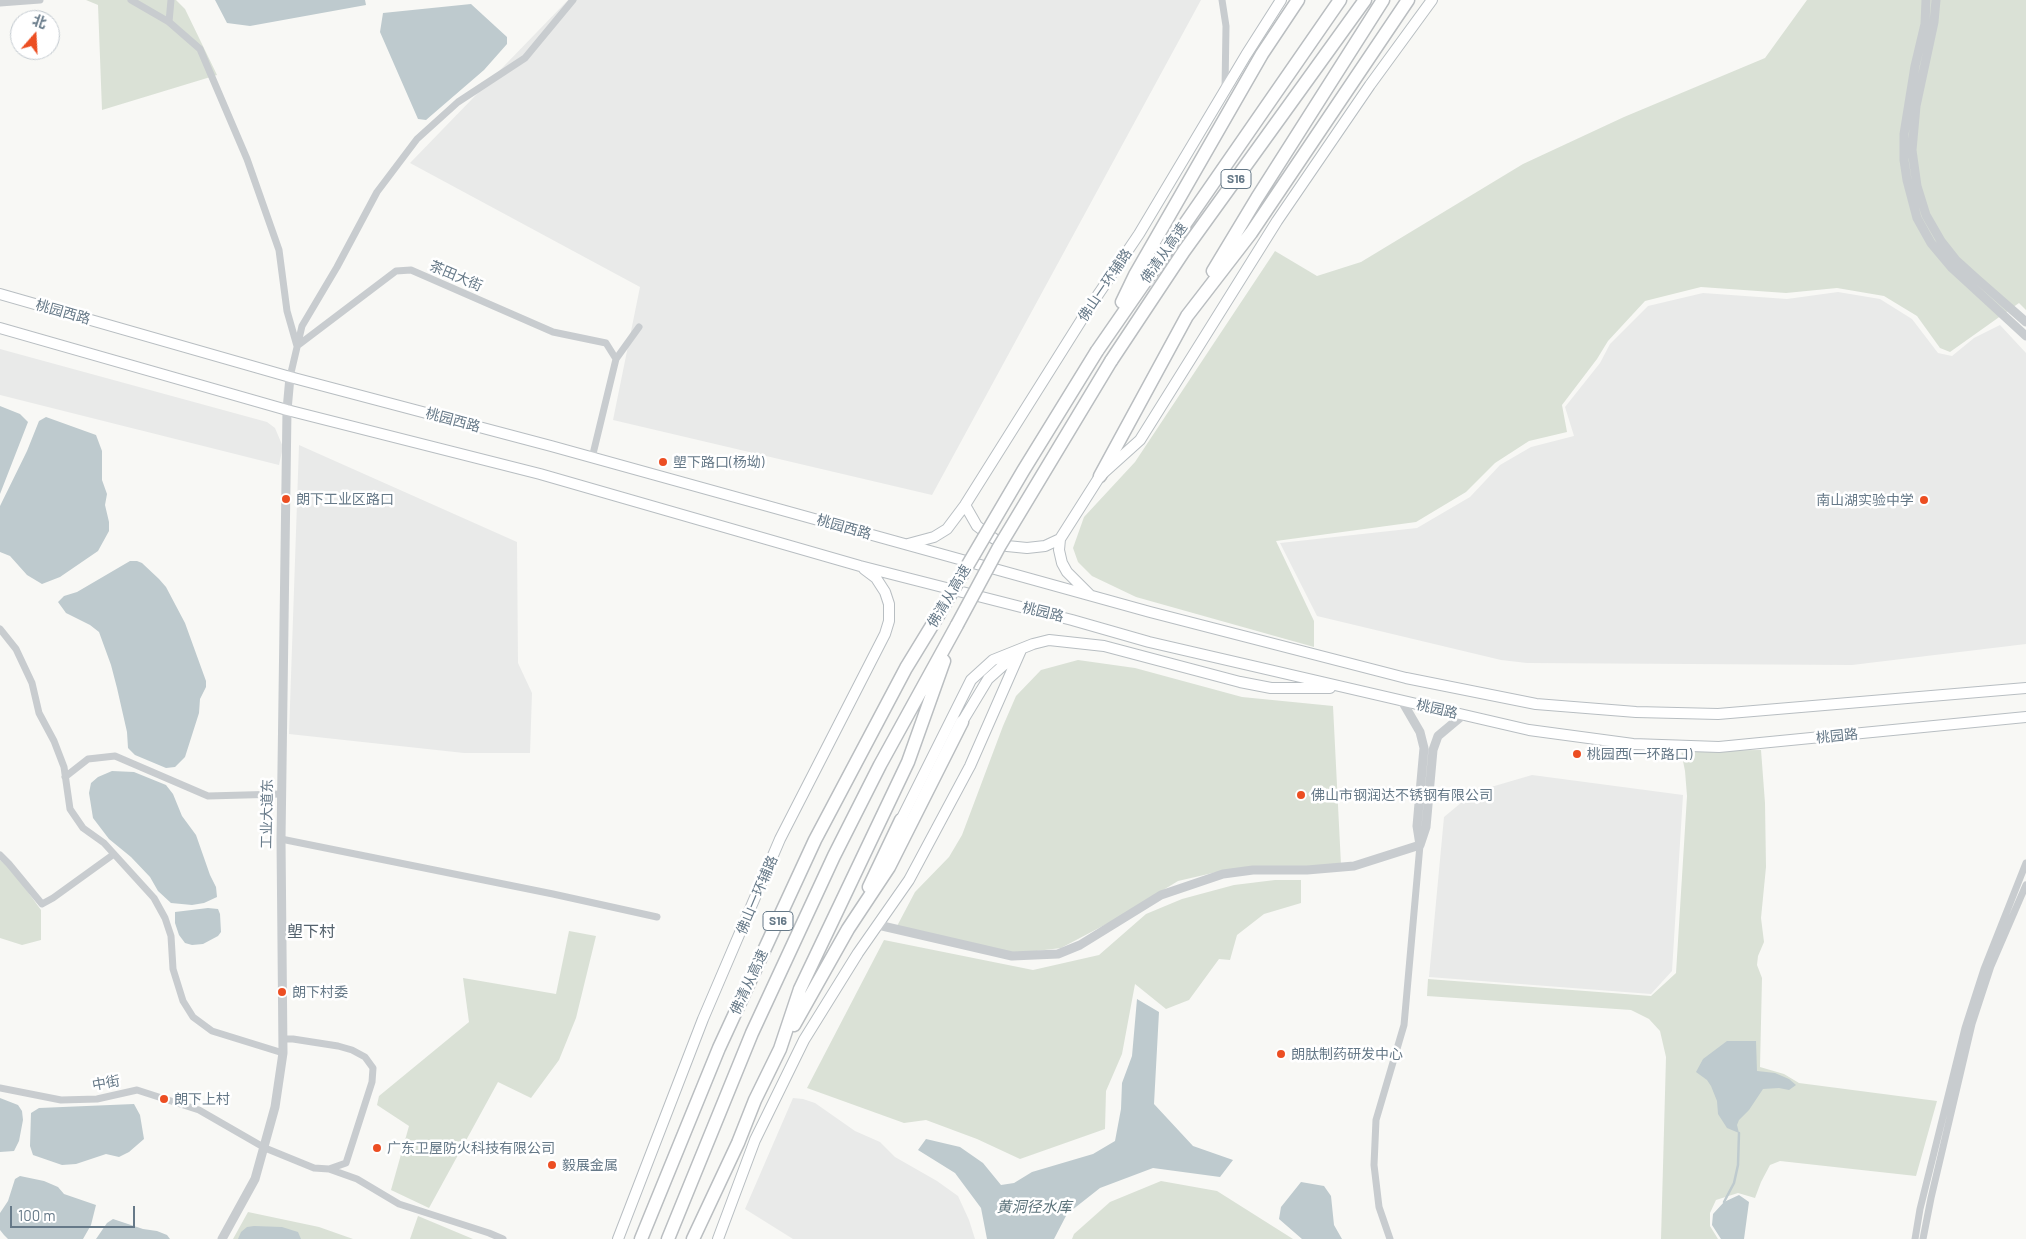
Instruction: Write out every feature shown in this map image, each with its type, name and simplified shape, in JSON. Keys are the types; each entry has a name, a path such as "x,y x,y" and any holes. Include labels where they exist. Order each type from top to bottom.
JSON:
{"highway":[{"path":"1107,335 1140,267 1262,54 1298,0"},
{"name":"佛清从高速","path":"642,1239 719,1048 819,833 902,675 1023,470 1107,335 1340,0"},
{"name":"佛清从高速","path":"668,1239 752,1033 830,865 880,765 1003,540 1111,361 1184,250 1365,0"},
{"path":"1100,476 1187,316 1257,198 1383,0"},
{"path":"1187,316 1252,233 1408,0"},
{"path":"780,1049 800,989 908,762 956,625"},
{"path":"693,1239 780,1049 848,930 889,867 962,722"},
{"path":"848,930 900,820"},
{"path":"699,1239 716,1190"}],"main road":[{"name":"佛山一环辅路","path":"907,545 934,537 947,529 965,505 1089,308 1139,234 1281,0"},
{"path":"1090,596 1067,572 1062,563 1058,550 1060,539 1100,476 1140,440 1277,221 1370,85 1432,0"},
{"name":"桃园西路","path":"0,294 290,377 907,545"},
{"path":"0,328 287,410 540,474 860,566"},
{"path":"965,505 977,526 1007,546 1027,548 1045,546 1060,539"},
{"name":"桃园路","path":"907,545 1090,596 1406,678 1536,704 1636,712 1718,714 2026,688"},
{"name":"佛山一环辅路","path":"618,1239 703,1019 780,839 885,634 889,612 887,598 876,578 860,566"},
{"name":"桃园路","path":"860,566 1072,620 1150,642 1463,715 1529,730 1633,744 1719,747 2025,717"},
{"path":"900,820 971,680 993,660 1033,644 1049,640 1104,646 1240,682 1271,688 1348,688"},
{"path":"962,722 988,679 1021,650"},
{"path":"718,1239 755,1140 804,1040 858,953 909,880 970,766 1021,650"}],"street":[{"path":"0,3 40,0"},
{"path":"131,0 169,22 200,49 247,159 279,250 287,311 297,346"},
{"path":"169,22 171,0"},
{"path":"290,377 302,326 337,267 377,192 417,139 458,102 525,58 573,0"},
{"path":"1222,0 1226,26 1226,89"},
{"path":"1926,0 1925,24 1915,66 1904,134 1904,160 1907,180 1917,218 1931,244 1952,268 2026,336"},
{"path":"1936,0 1934,22 1916,106 1912,150 1917,186 1926,215 1940,241 1977,280 2026,322"},
{"name":"茶田大街","path":"297,346 396,271 411,270 553,332 606,343 616,359"},
{"path":"592,458 616,359 639,326"},
{"name":"工业大道东","path":"222,1239 255,1179 275,1108 283,1053 281,794 287,410 290,377"},
{"path":"0,630 16,649 32,683 39,713 54,741 64,767 70,809 83,828 104,843 154,898 165,918 170,936 173,969 183,1001 193,1017 212,1031 283,1053"},
{"path":"1402,700 1420,732 1424,748 1417,826 1420,845"},
{"path":"1390,1239 1379,1206 1374,1166 1376,1120 1404,1024 1420,845 1426,827 1433,750 1438,736 1463,715"},
{"path":"65,777 88,759 115,756 208,796 281,794"},
{"path":"281,839 657,917"},
{"path":"878,925 1012,956 1058,954 1080,945 1161,895 1223,874 1253,870 1307,870 1354,866 1420,845"},
{"path":"0,855 42,904 114,854"},
{"path":"1915,1239 1920,1209 1965,1028 1984,969 2026,863"},
{"path":"1923,1239 1972,1024 1991,966 2026,885"},
{"path":"283,1039 345,1048 365,1057 372,1068 372,1082 346,1163 329,1169"},
{"name":"中街","path":"0,1088 61,1100 97,1098 137,1090 199,1110 265,1148 314,1168 329,1169 357,1179 399,1204 489,1232 503,1239"}],"shaded area":[{"path":"86,0 176,0 185,9 217,75 102,110 98,5"},
{"path":"568,0 1201,0 932,495 613,420 640,287 410,163"},
{"path":"1807,0 2026,0 2026,310 2019,303 1950,352 1940,348 1917,316 1884,296 1837,288 1786,293 1701,287 1645,301 1608,341 1597,359 1562,405 1567,432 1529,441 1495,463 1466,492 1416,522 1276,541 1314,621 1314,647 1136,597 1092,576 1078,562 1073,548 1084,517 1135,462 1275,251 1317,276 1361,262 1523,164 1624,117 1765,58"},
{"path":"1838,292 1880,299 1912,319 1938,353 1952,356 1974,338 2000,325 2026,353 2026,644 1852,665 1527,663 1501,660 1317,616 1280,543 1417,528 1470,497 1500,465 1531,447 1574,436 1565,407 1600,363 1610,344 1648,306 1703,293 1787,299"},
{"path":"0,349 267,422 275,428 283,447 279,465 0,395"},
{"path":"299,445 517,542 518,663 532,693 530,753 464,753 289,734"},
{"path":"1078,660 1135,668 1242,697 1333,706 1341,865 1230,869 1178,881 1114,920 1061,948 1012,954 896,928 915,892 949,857 962,835 1016,696 1041,670"},
{"path":"1761,750 1765,803 1766,867 1761,918 1764,942 1758,956 1757,965 1762,978 1760,1067 1784,1074 1799,1083 1937,1101 1916,1176 1780,1161 1770,1165 1755,1198 1738,1193 1716,1200 1710,1213 1710,1226 1718,1239 1661,1239 1666,1057 1660,1031 1649,1019 1631,1010 1427,996 1428,979 1651,996 1676,973 1687,796 1681,751"},
{"path":"1532,775 1683,795 1672,971 1651,994 1429,977 1444,817 1474,792"},
{"path":"0,860 12,870 41,910 41,940 22,945 0,938"},
{"path":"1275,880 1301,880 1301,903 1264,914 1237,935 1230,960 1219,959 1189,1000 1166,1009 1135,984 1122,1054 1106,1091 1105,1129 1020,1159 977,1139 926,1120 904,1123 807,1088 884,940 1033,970 1099,955 1146,914 1182,899 1234,885"},
{"path":"569,931 596,936 576,1018 559,1060 531,1098 498,1082 429,1208 391,1190 409,1126 377,1105 379,1096 469,1022 463,978 556,994"},
{"path":"793,1098 815,1103 855,1131 880,1142 895,1157 937,1181 958,1196 975,1239 793,1239 745,1209"},
{"path":"1161,1181 1217,1191 1293,1239 1072,1239 1074,1234 1110,1202"},
{"path":"248,1212 319,1227 353,1239 233,1239"},
{"path":"418,1216 473,1239 410,1239"}],"water":[{"path":"215,0 365,0 366,5 250,26 227,23"},
{"path":"471,4 507,37 507,44 484,70 426,120 418,119 380,32 383,13"},
{"path":"0,406 20,414 28,422 0,494"},
{"path":"46,417 96,435 102,451 102,480 107,494 105,505 109,531 98,551 60,577 42,584 27,575 10,556 0,552 0,506 27,451 39,421"},
{"path":"130,561 142,563 166,587 185,623 206,681 206,687 200,699 199,713 185,757 175,767 166,768 135,755 128,748 127,732 117,688 99,632 90,625 66,613 58,602 64,596 77,592"},
{"path":"112,771 134,772 166,785 173,794 182,816 196,835 216,887 217,897 204,903 192,905 171,903 158,891 150,877 131,857 109,839 93,818 89,793 91,783 98,777"},
{"path":"208,908 218,909 221,932 218,936 203,944 192,945 185,943 179,935 175,923 175,912"},
{"name":"黄洞径水库","path":"1137,999 1159,1012 1154,1104 1193,1146 1233,1160 1220,1177 1153,1168 1100,1188 1067,1214 1054,1239 987,1239 981,1208 955,1173 918,1150 926,1139 960,1147 983,1163 1001,1185 1014,1183 1032,1172 1093,1154 1115,1141 1121,1109 1122,1083 1132,1056"},
{"path":"1727,1041 1756,1041 1757,1071 1775,1073 1789,1079 1796,1085 1789,1090 1779,1088 1763,1089 1749,1110 1739,1120 1737,1125 1739,1133 1727,1128 1718,1114 1717,1101 1711,1086 1707,1080 1696,1072 1703,1059"},
{"path":"0,1098 18,1105 22,1111 23,1120 19,1141 14,1151 0,1152"},
{"path":"134,1104 140,1115 144,1139 129,1152 119,1157 106,1154 76,1164 62,1165 33,1155 30,1146 31,1113 39,1108"},
{"path":"20,1176 44,1181 58,1187 64,1194 96,1205 91,1225 83,1239 8,1239 0,1230 0,1213 8,1201 15,1179"},
{"path":"1301,1182 1324,1186 1331,1196 1334,1225 1342,1239 1302,1239 1279,1219 1281,1207"},
{"path":"1739,1195 1749,1202 1744,1239 1721,1239 1712,1225 1713,1214 1724,1202"},
{"path":"113,1219 143,1229 157,1231 167,1235 170,1239 96,1239 107,1223"},
{"path":"247,1227 282,1227 298,1232 301,1239 238,1239 241,1232"}],"waterway":[{"path":"1724,1202 1734,1183 1738,1165 1739,1133"}],"place":[{"name":"塱下路口(杨坳)","path":"663,462"},
{"name":"朗下工业区路口","path":"286,499"},
{"name":"南山湖实验中学","path":"1924,500"},
{"name":"桃园西(一环路口)","path":"1577,754"},
{"name":"佛山市钢润达不锈钢有限公司","path":"1301,795"},
{"name":"朗下村委","path":"282,992"},
{"name":"朗肽制药研发中心","path":"1281,1054"},
{"name":"朗下上村","path":"164,1099"},
{"name":"广东卫屋防火科技有限公司","path":"377,1148"},
{"name":"毅展金属","path":"552,1165"}],"district":[{"name":"塱下村","path":"311,932"}]}
